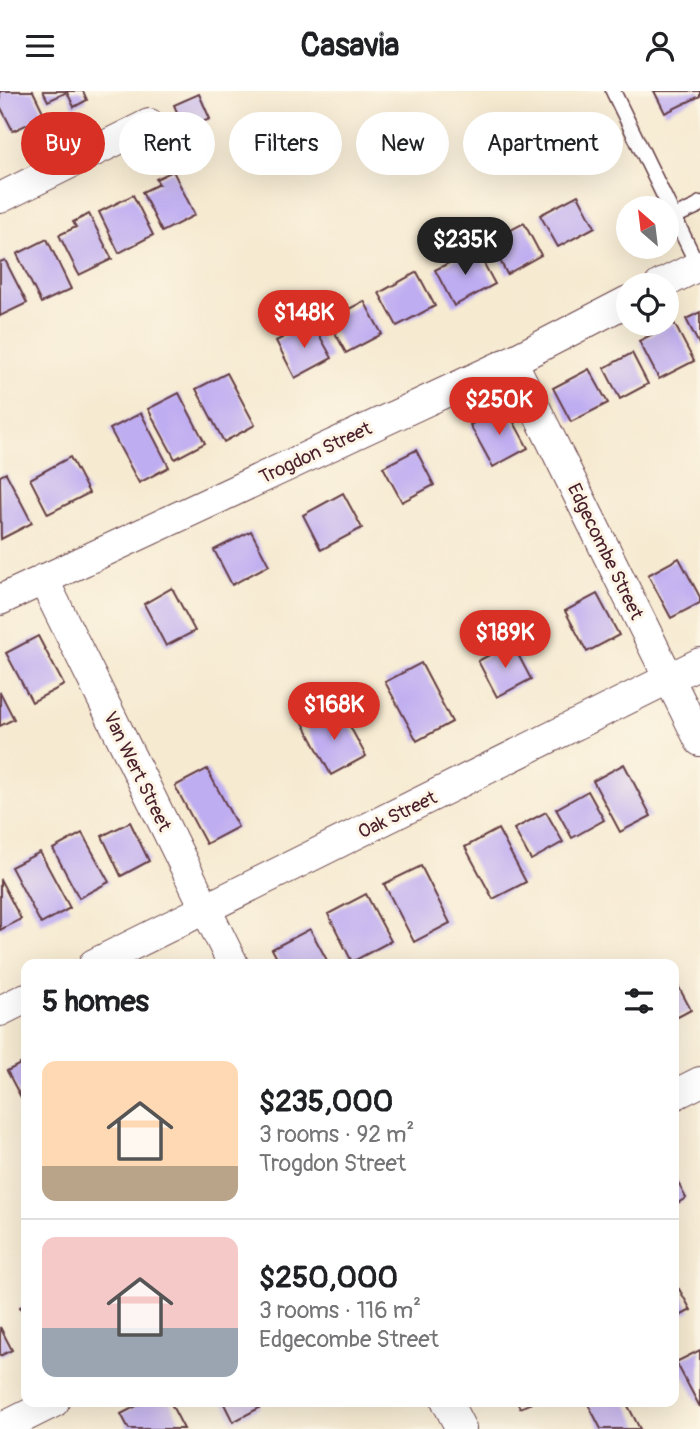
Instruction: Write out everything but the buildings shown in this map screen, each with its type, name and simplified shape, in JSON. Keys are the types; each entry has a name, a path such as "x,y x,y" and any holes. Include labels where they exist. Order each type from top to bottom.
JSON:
{"street":[{"path":"0,198 119,139"},
{"path":"679,275 699,265"},
{"name":"Trogdon Street","path":"0,600 512,361 616,307"},
{"name":"Edgecombe Street","path":"512,361 700,741"},
{"name":"Van Wert Street","path":"43,579 231,959"},
{"name":"Oak Street","path":"104,959 700,663"},
{"path":"0,1011 21,1000"},
{"path":"679,1092 700,1082"},
{"path":"0,1429 44,1407"},
{"path":"450,1407 461,1429"}],"lane":[{"path":"613,91 663,196"},
{"path":"679,216 698,206 700,202"},
{"path":"679,227 699,265"}]}
